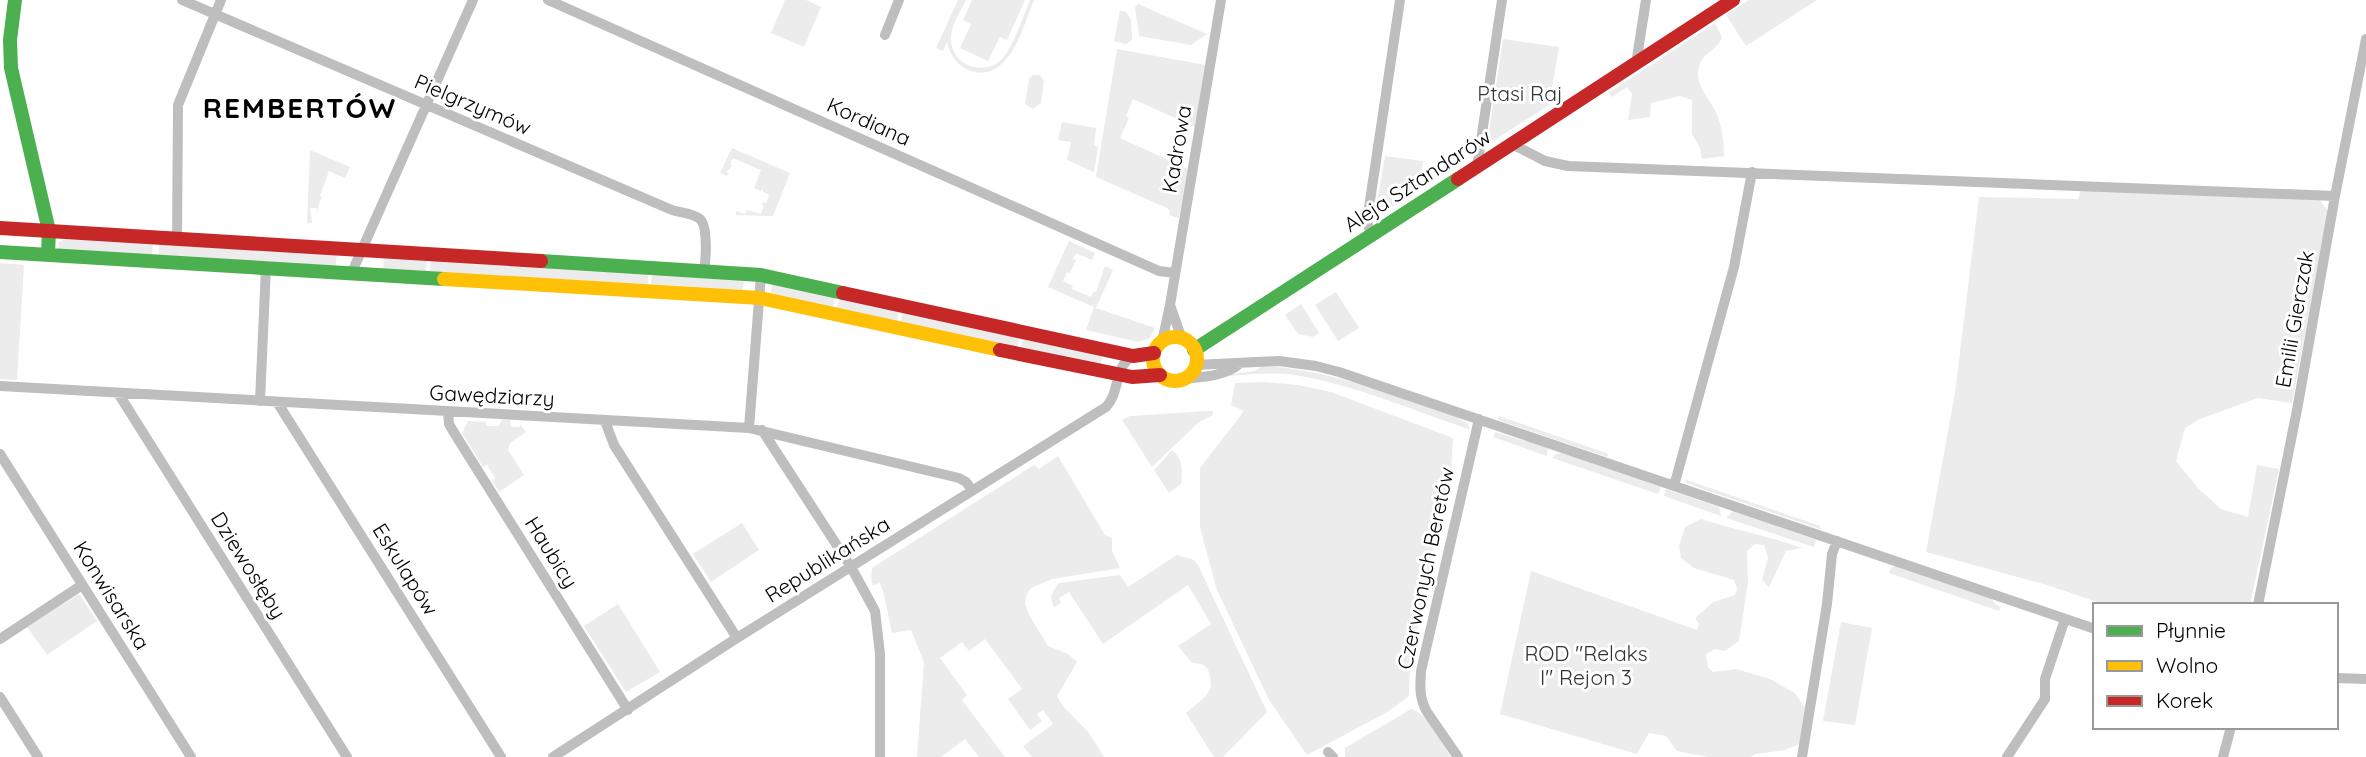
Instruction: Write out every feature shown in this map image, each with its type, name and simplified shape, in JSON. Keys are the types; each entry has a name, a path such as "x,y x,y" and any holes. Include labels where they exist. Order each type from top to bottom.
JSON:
{"street":[{"path":"15,0 5,54 49,231 48,254"},
{"name":"Pielgrzymów","path":"182,0 672,211 698,217 705,225 704,271"},
{"path":"177,239 178,105 221,0"},
{"path":"352,272 473,0"},
{"name":"Kordiana","path":"548,0 1147,266 1175,274"},
{"path":"885,34 900,0"},
{"name":"Kadrowa","path":"1158,348 1170,305 1221,0"},
{"path":"1371,235 1367,221 1400,0"},
{"path":"1477,167 1502,0"},
{"path":"1636,64 1646,0"},
{"name":"Aleja Sztandarów","path":"1194,350 1733,0"},
{"name":"Emilii Gierczak","path":"2258,603 2366,39"},
{"path":"1512,144 1545,161 1567,166 2335,196"},
{"path":"1674,486 1734,267 1752,172"},
{"path":"0,228 761,275 1133,356 1158,348 1172,338 1182,339 1194,350 1195,365 1193,371 1184,379"},
{"path":"0,252 760,298 1125,375 1160,375 1171,381 1221,373 1238,365"},
{"path":"260,401 266,267"},
{"path":"748,428 761,275"},
{"name":"Kadrowa","path":"1170,305 1182,339"},
{"path":"1158,348 1154,365 1160,375"},
{"name":"Republikańska","path":"554,757 737,638 1106,407 1125,375 1122,363 1133,356"},
{"path":"1195,365 1279,361 1316,366 2093,628"},
{"name":"Gawędziarzy","path":"0,386 748,428 959,478 972,489"},
{"name":"Dziewosłęby","path":"118,393 347,757"},
{"name":"Eskulapów","path":"278,402 501,757"},
{"name":"Haubicy","path":"448,412 449,425 628,710"},
{"name":"Czerwonych Beretów","path":"1458,757 1423,704 1421,671 1479,419"},
{"path":"605,421 614,444 737,638"},
{"path":"762,430 851,567 873,607 878,626 880,757"},
{"name":"Konwisarska","path":"0,454 191,757"},
{"path":"1802,757 1827,604 1832,554 1837,541"},
{"path":"0,639 82,585"},
{"path":"2007,757 2045,699 2045,679 2065,619"},
{"path":"2338,678 2366,679"},
{"path":"0,697 38,757"},
{"path":"2223,757 2230,729"}],"green space":[{"path":"785,0 806,0 821,7 804,47 771,33"},
{"path":"958,0 966,0 952,30 953,50 963,62 978,68 994,65 1001,60 1014,40 1030,0 1034,0 1013,50 996,69 971,71 955,60 947,42 943,51 936,48"},
{"path":"972,0 1025,0 1007,40 1000,37 988,61 960,48 971,24 963,20"},
{"path":"1749,0 1817,0 1746,46 1726,15"},
{"path":"1138,4 1207,34 1191,45 1139,36 1135,7"},
{"path":"1120,11 1126,12 1131,19 1132,40 1126,44 1114,41"},
{"path":"1715,23 1722,37 1701,62 1698,73 1700,85 1718,118 1724,156 1702,159 1700,148 1692,134 1692,100 1680,96 1651,103 1650,117 1628,120 1632,94 1627,87 1612,97 1608,93"},
{"name":"Ptasi Raj","path":"1503,39 1559,47 1549,105 1487,145"},
{"path":"1117,49 1206,65 1195,127 1133,99 1126,116 1129,118 1120,138 1188,169 1179,218 1169,215 1167,208 1096,177"},
{"path":"1033,75 1040,75 1044,81 1041,103 1033,109 1025,104 1029,79"},
{"path":"1062,122 1096,128 1094,145 1098,147 1094,172 1067,160 1071,142 1058,140"},
{"path":"732,148 790,173 773,216 735,215 737,211 745,214 747,210 761,214 763,202 766,203 769,195 763,192 763,189 761,191 754,188 761,170 733,158 730,164 732,166 726,172 729,173 727,176 720,173"},
{"path":"310,150 350,167 345,178 329,171 320,196 318,216 317,208 310,208 312,223 307,223"},
{"path":"1385,156 1423,161 1419,189 1378,216 1375,215"},
{"path":"2081,189 2319,199 2328,211 2292,403 2258,398 2200,419 2185,428 2176,461 2198,488 2221,509 2248,517 2257,465 2279,469 2250,603 2100,603 2047,585 1926,552 1955,393 1979,197 2078,199"},
{"path":"66,239 153,243 152,255 59,249 58,242"},
{"path":"1069,241 1095,253 1092,260 1076,253 1070,273 1067,272 1063,281 1073,286 1072,289 1091,297 1094,291 1096,292 1105,266 1113,270 1096,308 1155,328 1150,338 1138,342 1086,330 1094,307 1048,287"},
{"path":"159,243 337,254 336,266 159,255"},
{"path":"384,257 427,260 426,271 383,269"},
{"path":"431,260 648,273 648,284 430,272"},
{"path":"0,263 24,265 17,380 0,379"},
{"path":"652,273 744,278 743,290 651,284"},
{"path":"772,284 836,296 833,307 771,293"},
{"path":"1336,292 1359,328 1338,341 1315,305"},
{"path":"840,297 899,310 897,321 837,308"},
{"path":"1301,304 1319,333 1313,337 1298,334 1285,315"},
{"path":"903,311 1020,336 1017,348 901,322"},
{"path":"1023,337 1103,355 1100,366 1021,349"},
{"path":"1262,366 1312,372 1361,385 1457,417 1467,423 1471,430 1361,391 1317,379 1279,374 1230,374 1255,371"},
{"path":"1264,382 1331,392 1453,438 1450,488 1424,592 1410,669 1409,696 1389,711 1307,755 1269,700 1217,590 1200,528 1200,468 1244,411 1231,405 1235,383"},
{"path":"1213,411 1213,415 1199,422 1152,467 1122,420 1130,416"},
{"path":"1499,416 1609,454 1607,457 1498,420"},
{"path":"502,419 510,420 511,427 520,427 520,424 526,432 510,443 508,450 524,475 499,492 487,465 483,467 462,433 468,421 499,426"},
{"path":"1496,432 1548,448 1547,456 1493,437"},
{"path":"1172,450 1180,461 1182,470 1181,484 1169,493 1154,470"},
{"path":"1562,453 1661,487 1658,494 1552,458"},
{"path":"1058,456 1105,535 1112,538 1112,551 1120,568 1052,579 1031,588 1025,603 1029,615 1048,646 1068,654 1077,662 1057,696 1062,705 1089,733 1104,757 1032,757 1023,746 1053,724 1043,710 1037,714 1042,721 1030,730 1008,699 1022,689 985,639 969,651 962,642 940,658 967,695 962,700 1005,757 979,757 965,739 941,757 917,757 924,662 911,630 892,633 880,583 873,585 871,579 872,568 1034,465 1039,469"},
{"path":"1684,479 1820,526 1820,529 1700,488"},
{"path":"1666,489 1719,507 1721,516 1664,496"},
{"path":"1733,511 1816,540 1814,547 1726,518"},
{"name":"ROD \"Relaks I\" Rejon 3","path":"1701,519 1802,548 1786,551 1769,587 1762,580 1768,558 1764,545 1755,544 1747,551 1748,582 1739,641 1725,651 1715,649 1706,654 1708,667 1713,672 1736,669 1770,679 1795,693 1805,708 1802,743 1785,750 1750,757 1708,757 1677,751 1666,736 1649,733 1637,754 1500,714 1531,571 1697,630 1699,624 1695,618 1713,602 1735,595 1737,589 1734,580 1694,568 1681,558 1679,546 1685,527"},
{"path":"742,523 759,550 711,582 693,554"},
{"path":"1177,555 1194,560 1198,565 1267,712 1223,757 1214,757 1186,713 1206,696 1211,687 1208,669 1202,664 1192,663 1178,646 1211,624 1188,585 1103,644 1069,592 1059,598 1061,603 1054,607 1052,600 1053,592 1059,583 1120,575 1128,587"},
{"path":"1896,566 1992,599 2001,607 1999,611 1889,573 1891,568"},
{"path":"79,594 97,621 47,655 27,627"},
{"path":"618,604 660,672 626,692 584,626"},
{"path":"1841,622 1872,628 1855,725 1823,721"},
{"path":"1411,709 1428,722 1451,757 1345,757 1345,748"}],"traffic: fast":[{"path":"15,0 10,40 11,68 49,231 48,254"},
{"path":"1194,350 1458,179"},
{"path":"0,252 444,279"},
{"path":"541,261 761,275 843,293"}],"traffic: slow":[{"path":"444,279 760,298 1000,350"},
{"path":"1175,337 1190,344 1197,359 1190,374 1175,381 1160,374 1153,359 1160,344 1175,337"}],"traffic: jam":[{"path":"1458,179 1733,0"},
{"path":"0,228 541,261"},
{"path":"843,293 1133,356 1154,353"},
{"path":"1000,350 1132,377 1160,375"}],"district":[{"name":"REMBERTÓW","path":"300,107"}]}
